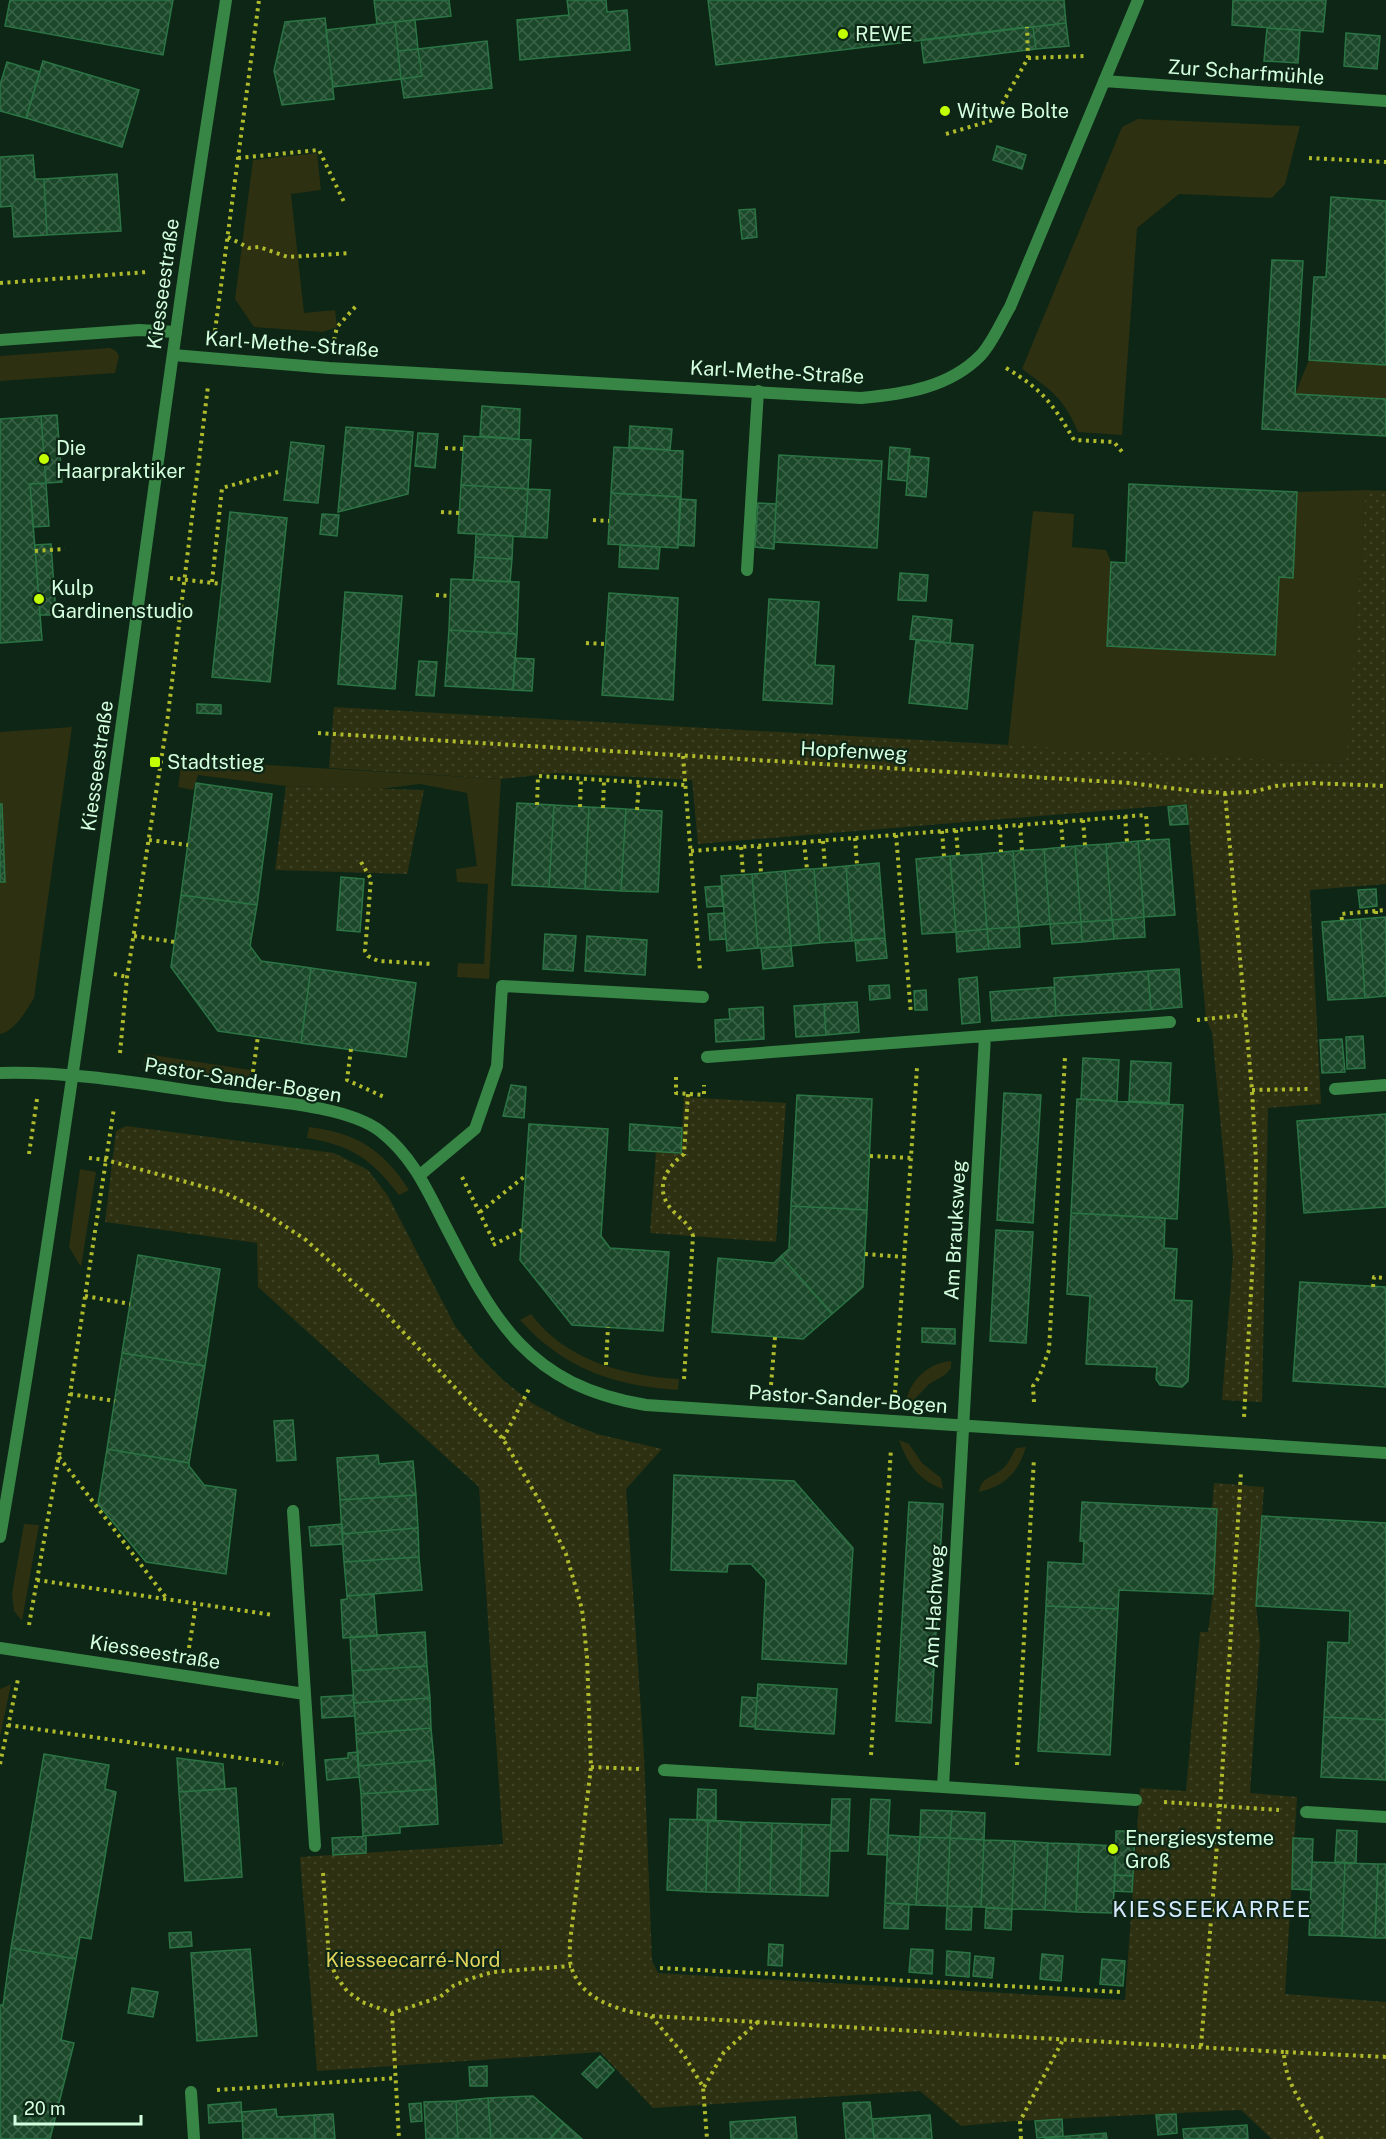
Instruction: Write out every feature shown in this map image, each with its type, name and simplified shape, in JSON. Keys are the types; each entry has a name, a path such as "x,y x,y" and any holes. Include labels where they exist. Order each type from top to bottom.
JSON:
{"street":[{"name":"Kiesseestraße","path":"0,1537 73,1076 172,355 226,0"},
{"name":"Karl-Methe-Straße","path":"172,355 329,368 861,398 901,394 934,385 966,368 982,353 1010,307 1138,0"},
{"name":"Zur Scharfmühle","path":"1104,81 1386,100"},
{"path":"0,340 139,330 176,332"},
{"path":"747,570 758,391"},
{"path":"420,1175 475,1128 496,1066 502,986 703,997"},
{"path":"707,1057 1170,1022"},
{"name":"Am Brauksweg","path":"964,1426 985,1036"},
{"name":"Pastor-Sander-Bogen","path":"0,1073 40,1072 118,1080 312,1108 350,1117 378,1129 402,1149 420,1175 463,1260 501,1324 525,1351 567,1380 617,1400 646,1405 1386,1453"},
{"path":"1335,1089 1386,1084"},
{"name":"Am Hachweg","path":"943,1787 964,1426"},
{"path":"293,1511 315,1846"},
{"name":"Kiesseestraße","path":"0,1648 305,1694"},
{"path":"664,1770 1136,1800"},
{"path":"1306,1812 1386,1817"},
{"path":"191,2092 194,2139"}],"path":[{"path":"0,1764 24,1652 70,1394 118,1080 128,977 167,723 211,358 259,0"},
{"path":"946,134 993,120 1029,58 1027,27"},
{"path":"1029,58 1115,56"},
{"path":"238,158 319,150 345,204"},
{"path":"1309,158 1386,162"},
{"path":"228,237 249,248 258,247 288,257 351,253"},
{"path":"0,283 147,272"},
{"path":"329,368 337,327 357,305"},
{"path":"982,353 1030,382 1054,406 1074,440 1114,442 1123,453"},
{"path":"445,447 463,449"},
{"path":"212,582 222,488 278,472"},
{"path":"441,512 459,513"},
{"path":"593,520 609,521"},
{"path":"35,551 64,549"},
{"path":"143,575 222,584"},
{"path":"436,596 450,596"},
{"path":"586,643 606,644"},
{"name":"Hopfenweg","path":"318,733 1130,783 1204,792 1252,792 1276,786 1310,783 1386,786"},
{"path":"683,756 703,997"},
{"path":"537,804 538,776 685,785"},
{"path":"579,807 581,779"},
{"path":"603,808 604,780"},
{"path":"637,810 639,782"},
{"path":"691,851 1146,815 1148,840"},
{"path":"1125,816 1127,842"},
{"path":"1083,820 1085,845"},
{"path":"1061,822 1063,847"},
{"path":"1020,825 1022,850"},
{"path":"999,826 1001,852"},
{"path":"956,830 958,855"},
{"path":"942,831 944,856"},
{"path":"869,1783 918,1053 912,1029 896,835"},
{"path":"855,838 857,865"},
{"path":"149,840 188,845"},
{"path":"823,841 825,867"},
{"path":"804,842 807,869"},
{"path":"759,846 761,873"},
{"path":"741,848 743,874"},
{"path":"361,862 371,879 365,951 368,956 378,961 433,964"},
{"path":"1342,920 1341,914 1386,910"},
{"path":"1376,911 1376,918"},
{"path":"134,936 175,942"},
{"path":"1170,1022 1244,1015"},
{"path":"1015,1792 1035,1430 1033,1386 1039,1377 1049,1350 1066,1029"},
{"path":"351,1050 347,1080 388,1101"},
{"path":"676,1077 676,1093 704,1095 704,1091"},
{"path":"1252,1090 1335,1089"},
{"path":"682,1407 693,1236 691,1228 674,1213 668,1204 663,1189 668,1169 684,1154 688,1094"},
{"path":"449,1151 495,1244"},
{"path":"61,1155 106,1161 223,1192 262,1211 306,1240 378,1305 503,1439 543,1507 561,1545 582,1609 587,1657 591,1767 570,1942 571,1966 585,1992 618,2010 651,2016 1386,2058"},
{"path":"870,1156 910,1158"},
{"path":"480,1212 525,1176"},
{"path":"463,1260 522,1230"},
{"path":"865,1254 904,1257"},
{"path":"1373,1287 1374,1277 1386,1278"},
{"path":"85,1296 130,1304"},
{"path":"603,1395 608,1327"},
{"path":"769,1413 775,1337"},
{"path":"503,1439 543,1364"},
{"path":"70,1394 115,1401"},
{"path":"59,1456 121,1534 167,1599"},
{"path":"37,1580 300,1619"},
{"path":"184,1676 196,1604"},
{"path":"8,1725 310,1768"},
{"path":"591,1767 664,1770"},
{"path":"1136,1800 1306,1812"},
{"path":"315,1846 322,1855 329,1959 336,1976 347,1991 362,2002 392,2013 440,1997 453,1986 493,1972 571,1966"},
{"path":"660,1968 1121,1992"},
{"path":"392,2013 399,2139"},
{"path":"651,2016 684,2055 703,2087 707,2139"},
{"path":"703,2087 724,2052 759,2021"},
{"path":"1021,2139 1020,2121 1064,2038"},
{"path":"1284,2052 1284,2067 1289,2081 1322,2139"},
{"path":"191,2092 396,2078"}],"green space":[{"path":"1138,119 1300,126 1285,184 1272,198 1179,194 1137,228 1122,435 1078,432 1073,420 1056,396 1022,369 1122,127"},
{"path":"317,153 321,190 291,194 304,313 335,310 337,327 323,332 254,327 235,299 253,160"},
{"path":"110,348 119,356 115,373 0,381 0,356"},
{"path":"1309,360 1386,365 1386,399 1295,394"},
{"path":"1366,490 1347,764 1008,746 1033,511 1074,514 1072,547 1106,550 1111,562 1107,646 1275,655 1279,577 1293,577 1297,492"},
{"path":"1366,490 1386,491 1386,884 1310,890 1321,1104 1268,1108 1262,1402 1222,1400 1233,1256 1212,1032 1206,1019 1187,804 698,844 692,780 557,773 501,779 329,768 334,707 1346,764"},
{"path":"72,727 34,998 15,1025 0,1034 0,732"},
{"path":"182,760 501,779 489,979 457,977 458,963 484,964 488,884 457,882 456,869 477,866 467,793 420,784 379,789 286,786 198,775 193,790 178,787"},
{"path":"286,786 424,790 407,874 275,870"},
{"path":"146,1054 251,1070 249,1081 143,1065"},
{"path":"684,1097 786,1103 776,1242 650,1233 656,1151 681,1153"},
{"name":"Kiesseecarré-Nord","path":"126,1126 334,1153 368,1170 388,1196 455,1326 477,1354 503,1380 532,1403 567,1422 597,1434 662,1449 626,1489 644,1755 652,1961 658,1973 1125,2000 1140,1788 1186,1791 1200,1632 1208,1632 1213,1594 1217,1510 1212,1509 1214,1483 1264,1487 1256,1606 1260,1641 1250,1793 1297,1797 1285,1994 1386,2002 1386,2139 1272,2139 1241,2110 1014,2121 961,2126 920,2091 653,2108 600,2052 317,2071 300,1857 503,1844 479,1487 258,1287 257,1243 105,1222 116,1131"},
{"path":"309,1127 341,1134 367,1145 389,1164 409,1190 399,1195 370,1163 360,1156 337,1145 307,1138"},
{"path":"80,1169 96,1172 81,1267 69,1247"},
{"path":"531,1314 545,1330 578,1354 597,1363 637,1374 679,1379 678,1390 655,1388 612,1379 573,1363 554,1351 520,1320"},
{"path":"951,1361 951,1368 945,1375 929,1384 912,1402 905,1404 915,1381 927,1369 942,1362"},
{"path":"899,1440 909,1444 922,1463 941,1478 943,1489 927,1481 915,1470"},
{"path":"1026,1447 1019,1464 1009,1477 996,1486 979,1492 983,1482 1002,1469 1016,1448"},
{"path":"24,1524 39,1525 22,1621 14,1611 12,1594"},
{"path":"11,1684 0,1737 0,1689"}],"building":[{"path":"10,0 173,0 163,55 5,26"},
{"path":"374,0 449,0 451,16 377,24"},
{"path":"567,0 606,0 607,12 627,10 630,50 520,60 517,20 569,15"},
{"name":"REWE","path":"708,0 1064,0 1066,23 716,65"},
{"path":"1233,0 1326,0 1323,32 1232,25"},
{"path":"325,18 334,99 282,105 274,71 285,22"},
{"path":"415,20 418,49 398,51 395,22"},
{"path":"395,22 401,79 333,87 326,30"},
{"path":"1066,23 1069,46 1036,49 1033,27"},
{"path":"1033,27 1036,49 924,63 921,40"},
{"path":"1267,28 1300,30 1298,63 1264,61"},
{"path":"1346,33 1380,36 1377,69 1344,66"},
{"path":"487,41 492,88 404,98 401,79 422,76 418,49"},
{"path":"418,49 422,76 401,79 398,51"},
{"path":"43,61 139,90 122,147 26,118"},
{"path":"7,62 40,72 26,118 0,111 0,85"},
{"path":"997,146 1026,155 1022,169 993,160"},
{"path":"33,155 35,179 44,179 47,235 14,237 12,206 0,207 0,157"},
{"path":"117,174 121,231 47,235 44,179"},
{"path":"1331,197 1386,201 1386,365 1309,360 1314,277 1326,277"},
{"path":"755,209 757,237 742,239 739,210"},
{"path":"1272,260 1303,261 1295,394 1386,399 1386,436 1262,429"},
{"path":"482,406 520,409 519,439 480,436"},
{"path":"57,415 62,482 46,483 41,416"},
{"path":"41,416 46,483 30,484 42,640 0,643 0,419"},
{"path":"630,426 672,429 670,450 629,447"},
{"path":"346,427 413,432 408,494 338,512"},
{"path":"418,433 438,434 435,468 415,466"},
{"path":"464,436 531,440 528,489 461,485"},
{"path":"291,442 324,446 318,503 284,500"},
{"path":"614,447 683,451 681,497 611,493"},
{"path":"890,447 910,449 907,481 888,479"},
{"path":"779,455 882,461 877,548 774,542"},
{"path":"909,456 929,458 926,497 906,495"},
{"path":"46,483 49,526 33,527 30,484"},
{"path":"1129,484 1297,492 1293,578 1279,577 1275,655 1107,646 1111,562 1126,563"},
{"path":"461,485 528,489 525,537 458,533"},
{"path":"528,489 550,490 547,538 525,537"},
{"path":"611,493 681,497 678,548 608,544"},
{"path":"680,499 696,500 694,546 678,545"},
{"path":"758,503 776,504 774,549 755,547"},
{"path":"230,512 287,518 270,682 212,677"},
{"path":"322,514 339,515 337,536 320,534"},
{"path":"476,534 513,536 512,559 475,557"},
{"path":"51,544 56,615 40,615 35,545"},
{"path":"620,545 660,547 658,569 619,567"},
{"path":"475,557 512,559 510,582 473,580"},
{"path":"900,573 928,575 926,601 898,600"},
{"path":"451,579 519,582 517,634 449,630"},
{"path":"345,592 402,596 395,689 338,684"},
{"path":"609,593 678,598 673,700 602,695"},
{"path":"769,599 819,602 815,665 834,666 832,704 763,700"},
{"path":"913,616 952,620 950,643 910,639"},
{"path":"449,630 517,634 513,690 445,686"},
{"path":"916,640 973,645 967,709 909,703"},
{"path":"515,658 534,659 532,691 513,690"},
{"path":"419,661 437,662 434,696 416,695"},
{"path":"197,704 221,705 221,714 197,713"},
{"path":"196,783 272,794 257,905 181,895"},
{"path":"517,803 554,805 549,887 512,885"},
{"path":"0,804 2,804 5,882 0,882"},
{"path":"554,805 589,807 585,889 549,887"},
{"path":"1186,805 1188,824 1170,825 1168,807"},
{"path":"589,807 626,809 621,891 585,889"},
{"path":"626,809 662,811 658,892 621,891"},
{"path":"1169,839 1175,915 1144,917 1138,841"},
{"path":"1138,841 1144,917 1112,920 1106,844"},
{"path":"1106,844 1112,920 1081,922 1075,846"},
{"path":"1075,846 1081,922 1050,924 1044,849"},
{"path":"1044,849 1050,924 1019,927 1013,851"},
{"path":"1013,851 1019,927 987,929 981,854"},
{"path":"981,854 987,929 956,932 950,856"},
{"path":"950,856 956,932 922,934 916,859"},
{"path":"879,863 885,938 852,941 846,866"},
{"path":"846,866 852,941 820,943 814,869"},
{"path":"814,869 820,943 791,946 785,871"},
{"path":"785,871 791,946 758,948 752,874"},
{"path":"752,874 758,948 727,951 721,876"},
{"path":"341,877 364,879 360,932 337,930"},
{"path":"721,886 723,906 707,907 705,887"},
{"path":"1376,889 1377,906 1360,908 1358,890"},
{"path":"181,895 257,905 250,946 261,961 311,968 301,1043 218,1031 171,967"},
{"path":"724,913 726,939 710,940 708,914"},
{"path":"1144,917 1145,937 1114,939 1112,920"},
{"path":"1386,917 1386,996 1365,998 1360,919"},
{"path":"1360,919 1365,998 1328,1000 1322,922"},
{"path":"1112,920 1114,939 1082,942 1081,922"},
{"path":"1081,922 1082,942 1052,944 1050,924"},
{"path":"1019,927 1020,947 989,949 987,929"},
{"path":"987,929 989,949 957,952 956,932"},
{"path":"545,934 576,936 573,971 543,969"},
{"path":"587,936 647,940 645,975 585,971"},
{"path":"885,938 887,958 857,961 855,940"},
{"path":"791,946 793,966 763,969 761,948"},
{"path":"311,968 416,983 406,1057 301,1043"},
{"path":"1179,969 1182,1007 1151,1010 1148,971"},
{"path":"1148,971 1151,1010 1056,1016 1054,978"},
{"path":"977,977 980,1022 962,1024 959,979"},
{"path":"889,985 890,998 870,1000 869,986"},
{"path":"1054,987 1056,1016 992,1021 990,992"},
{"path":"926,990 927,1010 915,1010 914,991"},
{"path":"857,1002 859,1032 826,1035 824,1004"},
{"path":"824,1004 826,1035 796,1037 794,1006"},
{"path":"763,1007 764,1039 716,1042 715,1020 730,1019 729,1009"},
{"path":"1363,1036 1365,1068 1347,1069 1346,1037"},
{"path":"1342,1039 1345,1072 1322,1073 1320,1040"},
{"path":"1083,1058 1119,1060 1117,1101 1081,1099"},
{"path":"1131,1061 1171,1063 1169,1103 1129,1101"},
{"path":"511,1085 526,1087 524,1118 503,1116"},
{"path":"1004,1093 1041,1095 1033,1223 997,1220"},
{"path":"797,1095 872,1099 867,1210 791,1206"},
{"path":"1077,1099 1183,1105 1177,1219 1071,1213"},
{"path":"1386,1114 1386,1207 1304,1213 1297,1121"},
{"path":"529,1124 608,1129 601,1236 610,1248 669,1252 663,1331 572,1325 520,1260"},
{"path":"630,1124 682,1128 681,1153 629,1150"},
{"path":"791,1206 867,1210 863,1287 832,1314 781,1256 789,1249"},
{"path":"1071,1213 1165,1218 1164,1248 1177,1249 1174,1300 1192,1301 1188,1381 1182,1387 1160,1385 1156,1379 1157,1367 1086,1364 1090,1296 1067,1294"},
{"path":"996,1230 1033,1232 1026,1343 990,1341"},
{"path":"138,1255 220,1269 205,1366 122,1353"},
{"path":"781,1256 832,1314 803,1339 712,1332 718,1258 774,1263"},
{"path":"1300,1282 1386,1287 1386,1387 1293,1381"},
{"path":"922,1328 955,1329 955,1344 922,1342"},
{"path":"122,1353 205,1366 189,1463 107,1449"},
{"path":"293,1420 296,1460 277,1461 274,1421"},
{"path":"107,1449 189,1463 204,1485 236,1490 226,1574 146,1562 98,1504"},
{"path":"378,1455 379,1464 413,1461 416,1495 340,1500 337,1458"},
{"path":"674,1475 794,1481 853,1548 846,1664 762,1659 766,1580 751,1564 728,1564 727,1572 671,1570"},
{"path":"416,1495 418,1528 342,1534 340,1500"},
{"path":"909,1502 943,1504 931,1723 896,1721"},
{"path":"1082,1502 1217,1509 1213,1594 1119,1590 1118,1609 1046,1606 1048,1562 1083,1564 1084,1541 1080,1541"},
{"path":"1262,1516 1386,1523 1386,1720 1324,1717 1328,1642 1349,1643 1350,1611 1256,1606"},
{"path":"342,1524 343,1544 311,1546 309,1527"},
{"path":"418,1528 419,1557 344,1562 342,1534"},
{"path":"419,1557 422,1590 347,1596 344,1562"},
{"path":"374,1594 377,1636 343,1638 341,1600 347,1599 347,1596"},
{"path":"1046,1606 1118,1609 1110,1755 1038,1751"},
{"path":"425,1632 427,1666 352,1671 350,1637"},
{"path":"427,1666 430,1698 354,1703 352,1671"},
{"path":"758,1684 837,1689 834,1734 755,1729"},
{"path":"353,1695 355,1716 322,1718 321,1697"},
{"path":"742,1697 757,1698 755,1727 740,1726"},
{"path":"430,1698 431,1728 356,1734 354,1703"},
{"path":"1324,1717 1386,1720 1386,1780 1321,1777"},
{"path":"431,1728 434,1760 358,1766 356,1734"},
{"path":"358,1752 359,1777 327,1780 325,1760 348,1758 348,1753"},
{"path":"44,1754 109,1765 105,1789 116,1792 91,1939 80,1937 76,1959 11,1948"},
{"path":"177,1758 223,1764 225,1789 179,1792"},
{"path":"434,1760 436,1789 361,1794 358,1766"},
{"path":"236,1788 242,1877 185,1881 179,1792"},
{"path":"436,1789 438,1824 400,1827 400,1833 363,1836 361,1794"},
{"path":"698,1789 716,1790 716,1821 697,1820"},
{"path":"832,1799 850,1799 848,1851 830,1851"},
{"path":"871,1799 890,1800 887,1855 868,1854"},
{"path":"921,1810 952,1811 950,1838 920,1837"},
{"path":"952,1811 985,1813 984,1840 950,1838"},
{"path":"670,1819 708,1820 706,1892 667,1890"},
{"path":"708,1820 741,1822 739,1893 706,1892"},
{"path":"741,1822 772,1823 770,1894 739,1893"},
{"path":"772,1823 802,1824 800,1895 770,1894"},
{"path":"802,1824 831,1825 828,1896 800,1895"},
{"path":"1337,1830 1357,1831 1356,1863 1335,1862"},
{"path":"1116,1831 1135,1831 1133,1876 1115,1875"},
{"path":"888,1835 920,1837 916,1905 885,1903"},
{"path":"366,1836 366,1853 333,1855 332,1838"},
{"path":"920,1837 950,1838 947,1906 916,1905"},
{"path":"950,1838 984,1840 981,1907 947,1906"},
{"path":"1293,1838 1313,1839 1311,1890 1292,1889"},
{"path":"984,1840 1015,1841 1012,1909 981,1907"},
{"path":"1015,1841 1048,1843 1045,1910 1012,1909"},
{"path":"1048,1843 1079,1844 1076,1912 1045,1910"},
{"path":"1079,1844 1116,1846 1113,1913 1076,1912"},
{"path":"1312,1862 1345,1863 1342,1936 1309,1935"},
{"path":"1345,1863 1378,1864 1375,1938 1342,1936"},
{"path":"1378,1864 1386,1864 1386,1938 1375,1938"},
{"path":"1115,1875 1133,1876 1132,1892 1114,1891"},
{"path":"885,1903 909,1904 908,1929 884,1928"},
{"path":"947,1906 972,1907 971,1930 946,1929"},
{"path":"986,1908 1012,1909 1011,1930 985,1928"},
{"path":"191,1932 192,1946 170,1948 169,1933"},
{"path":"769,1944 783,1945 782,1966 768,1965"},
{"path":"11,1948 76,1959 61,2040 74,2043 50,2139 0,2139 0,2005 3,2005"},
{"path":"250,1949 257,2036 197,2041 191,1953"},
{"path":"911,1949 933,1950 932,1974 909,1972"},
{"path":"947,1951 970,1953 969,1977 946,1975"},
{"path":"1042,1954 1063,1956 1061,1981 1040,1979"},
{"path":"975,1956 994,1958 992,1978 973,1976"},
{"path":"1102,1959 1125,1961 1123,1986 1100,1984"},
{"path":"132,1988 158,1992 153,2017 128,2013"},
{"path":"600,2056 614,2070 597,2088 582,2074"},
{"path":"487,2066 487,2086 470,2086 469,2067"},
{"path":"533,2096 564,2123 550,2139 491,2139 488,2098"},
{"path":"488,2098 491,2139 458,2139 456,2101"},
{"path":"456,2101 458,2139 426,2139 424,2102"},
{"path":"241,2102 242,2121 209,2123 208,2105"},
{"path":"870,2102 874,2139 846,2139 843,2103"},
{"path":"421,2103 422,2121 411,2122 409,2104"},
{"path":"276,2109 277,2117 314,2115 315,2139 243,2139 242,2112"},
{"path":"333,2114 335,2139 315,2139 314,2115"},
{"path":"1176,2114 1177,2133 1158,2135 1156,2115"},
{"path":"930,2115 932,2139 874,2139 872,2119"},
{"path":"795,2117 797,2139 731,2139 730,2122"},
{"path":"1062,2119 1063,2136 1037,2138 1035,2121"},
{"path":"564,2123 582,2139 550,2139"},
{"path":"1247,2125 1248,2139 1184,2139 1183,2129"},
{"path":"1106,2133 1107,2139 1045,2139 1045,2138"}],"place":[{"name":"REWE","path":"843,34"},
{"name":"Witwe Bolte","path":"945,111"},
{"name":"Die Haarpraktiker","path":"44,459"},
{"name":"Kulp Gardinenstudio","path":"39,599"},
{"name":"Stadtstieg","path":"155,762"},
{"name":"Energiesysteme Groß","path":"1113,1849"}],"district":[{"name":"KIESSEEKARREE","path":"1212,1909"}]}
